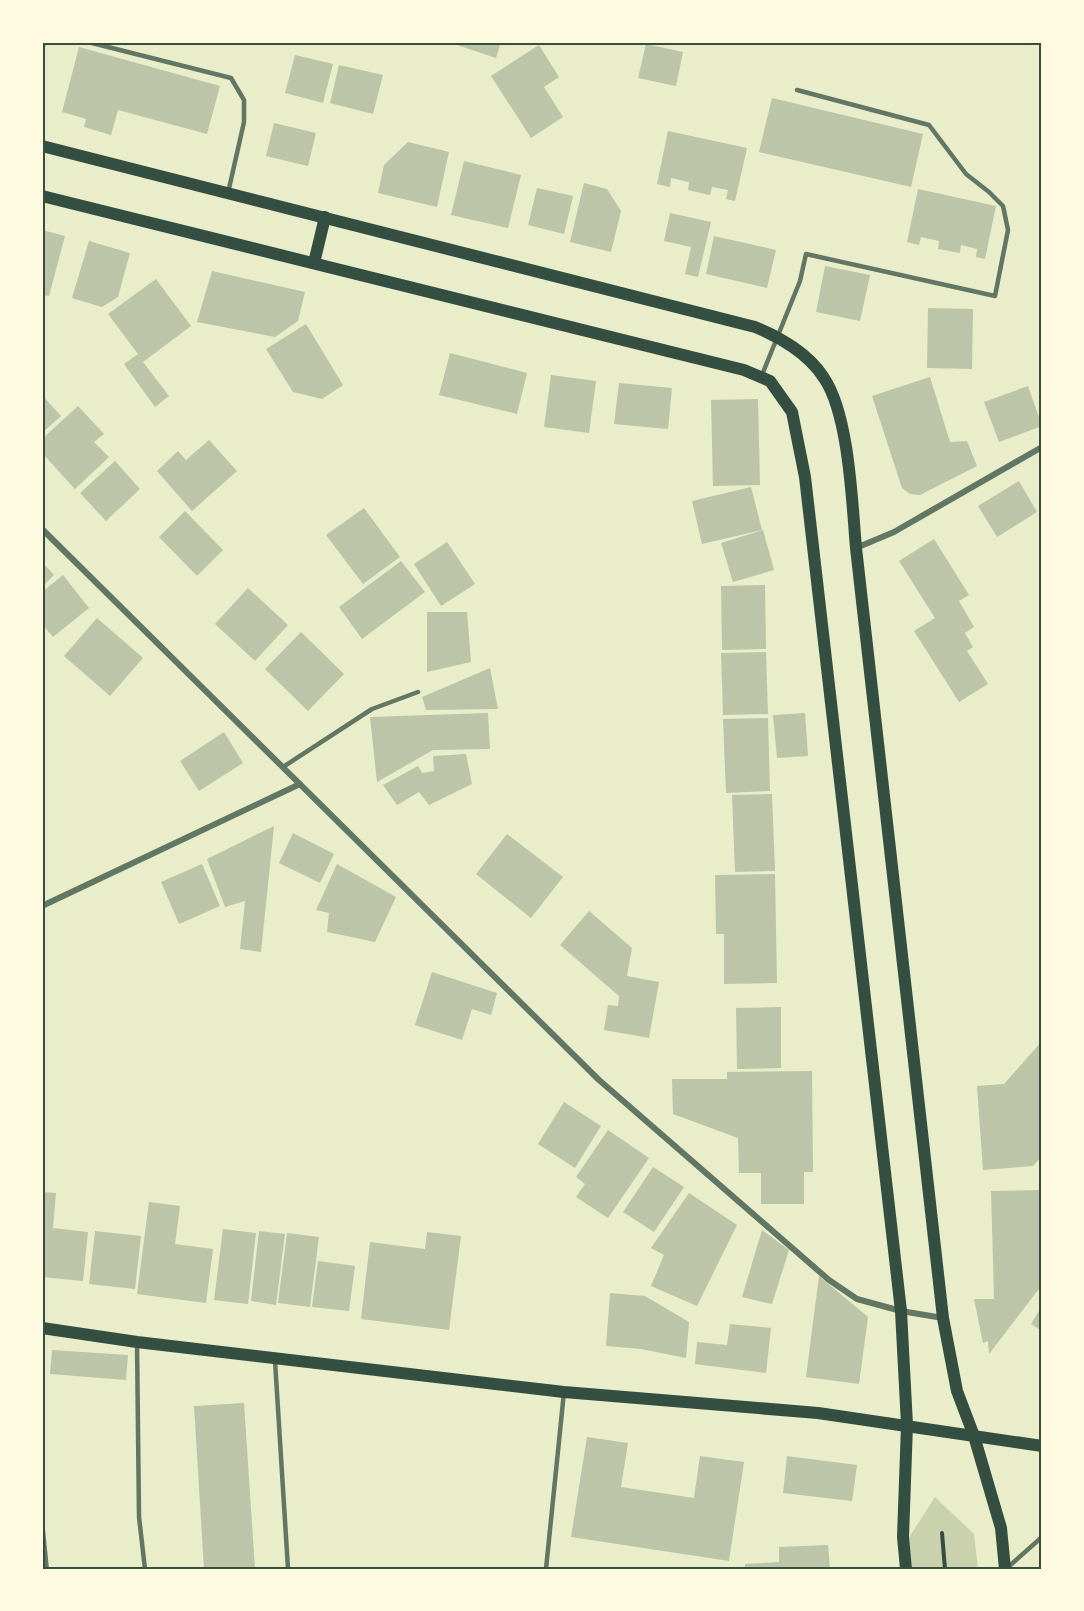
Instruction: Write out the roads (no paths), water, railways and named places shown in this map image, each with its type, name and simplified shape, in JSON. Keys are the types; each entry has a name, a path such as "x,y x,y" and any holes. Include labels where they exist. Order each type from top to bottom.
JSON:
{"main road":[{"path":"42,146 717,316 778,336 824,376 835,399 850,482 942,1318 957,1391 975,1436 1000,1528 1006,1569"},
{"path":"42,196 744,370 770,381 792,412 806,477 901,1311 907,1425 903,1537 906,1569"},
{"path":"314,263 325,217"},
{"path":"42,1328 137,1342 564,1392 818,1413 1042,1446"}],"street":[{"path":"856,548 894,532 1039,449 1042,455"},
{"path":"42,529 599,1080 829,1280 857,1299 901,1311 942,1318"},
{"path":"42,906 300,784"},
{"path":"42,1529 46,1569"}],"lane":[{"path":"42,50 46,42"},
{"path":"88,42 231,78 244,100 244,122 228,193"},
{"path":"761,378 800,281 806,254 995,296 1008,230 1003,206 966,174 929,124 797,90"},
{"path":"282,767 372,709 418,692"},
{"path":"137,1342 139,1517 145,1569"},
{"path":"275,1358 288,1569"},
{"path":"546,1569 564,1392"},
{"path":"1006,1569 1042,1538"}]}
